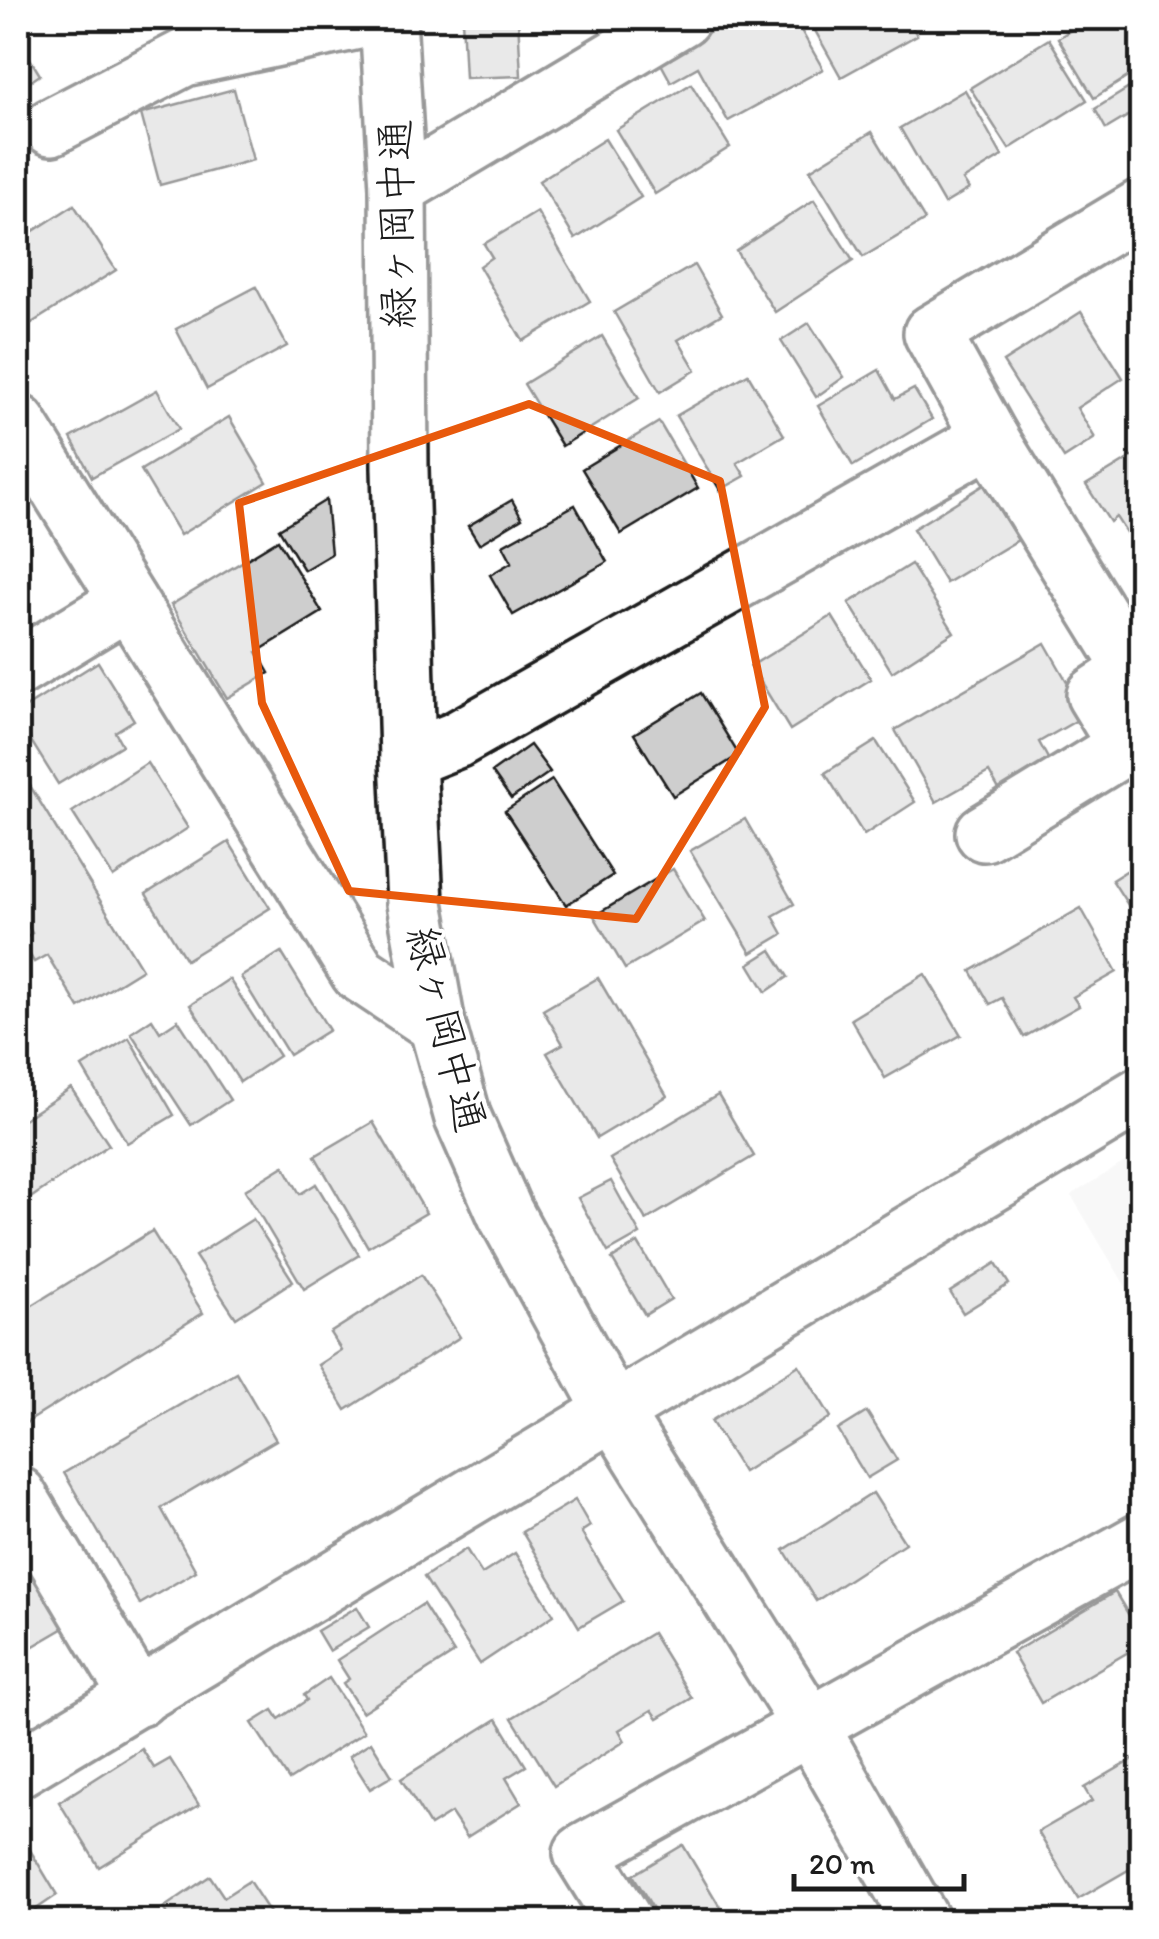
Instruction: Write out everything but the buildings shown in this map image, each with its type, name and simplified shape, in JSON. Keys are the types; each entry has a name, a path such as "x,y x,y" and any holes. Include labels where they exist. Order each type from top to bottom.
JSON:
{"street":[{"path":"51,127 184,58 372,18"},
{"name":"緑ヶ岡中通","path":"388,18 398,188 400,468 415,902 437,1024 463,1118 505,1213 613,1412 810,1726 922,1922"},
{"path":"398,188 682,18"},
{"path":"984,833 1126,746 1095,695 1138,668 990,438 932,333 1142,207"},
{"path":"18,423 359,973 437,1024"},
{"path":"408,759 456,740 990,438"},
{"path":"18,668 128,602"},
{"path":"18,1769 1142,1094"},
{"path":"18,1495 138,1698"},
{"path":"625,1922 582,1852 1142,1541"}],"highlighted area":[{"path":"529,404 720,481 765,707 636,919 349,891 262,703 239,503"}],"shaded area":[{"path":"1141,1152 1141,1312 1071,1195"}]}
